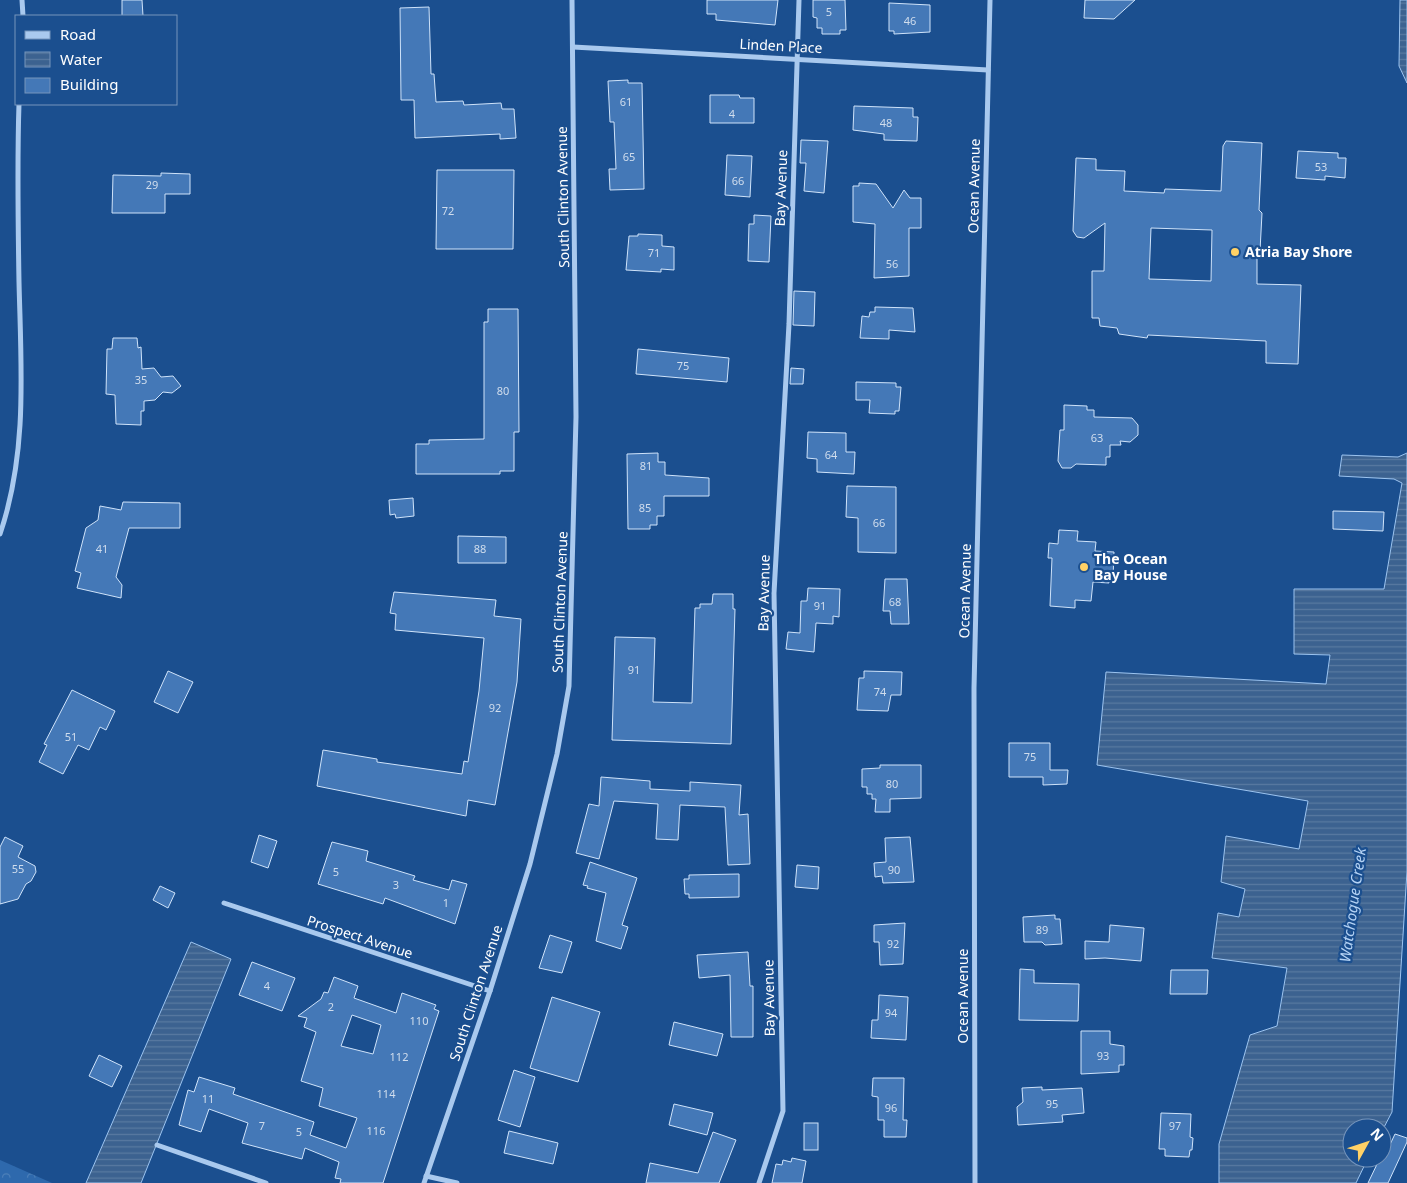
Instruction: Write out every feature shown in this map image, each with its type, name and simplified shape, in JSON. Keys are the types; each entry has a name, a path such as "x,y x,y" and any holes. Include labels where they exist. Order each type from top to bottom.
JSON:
{"street":[{"path":"22,0 23,15"},
{"name":"South Clinton Avenue","path":"424,1183 490,991 530,864 557,754 569,686 576,416 572,0"},
{"name":"Bay Avenue","path":"759,1183 783,1112 774,593 789,324 796,58 800,0"},
{"name":"Ocean Avenue","path":"975,1183 974,688 990,0"},
{"name":"Linden Place","path":"573,47 988,70"},
{"path":"0,534 8,512 18,460 22,396 17,151 19,105"},
{"name":"Prospect Avenue","path":"224,904 490,991"},
{"path":"157,1145 266,1183"},
{"path":"426,1176 457,1183"}],"green space":[{"path":"0,1160 52,1183 0,1183"}],"water":[{"path":"1400,0 1407,0 1407,83 1399,66"},
{"name":"Watchogue Creek","path":"1407,453 1407,871 1392,1112 1389,1118 1342,1118 1342,1168 1363,1168 1356,1183 1219,1183 1219,1144 1250,1035 1277,1026 1287,968 1212,958 1218,913 1239,917 1245,889 1221,882 1226,836 1299,849 1308,801 1097,765 1106,672 1326,684 1330,655 1294,654 1294,589 1384,589 1402,483 1394,479 1339,476 1342,455 1398,457"},
{"path":"191,942 231,959 141,1183 86,1183"}],"building":[{"path":"122,0 142,0 143,15 122,15"},
{"path":"707,0 778,0 775,25 716,20 716,14 707,14"},
{"path":"813,0 845,0 846,30 840,30 840,34 822,34 822,28 817,28 817,18 813,17"},
{"path":"1085,0 1135,0 1114,19 1084,18"},
{"path":"889,3 930,5 930,32 894,34 894,31 889,31"},
{"path":"429,7 431,74 434,74 436,102 463,101 464,105 501,103 502,109 514,109 516,138 500,139 500,134 415,138 414,100 401,100 400,8"},
{"path":"628,80 628,83 642,83 644,189 610,190 609,169 616,169 614,122 610,122 608,81"},
{"path":"710,95 739,95 740,98 754,98 754,123 710,123"},
{"path":"854,106 913,108 913,117 918,117 917,141 884,140 884,134 853,130"},
{"path":"801,140 828,141 824,193 804,191 806,163 800,163"},
{"name":"Atria Bay Shore","path":"1226,141 1262,143 1259,210 1262,213 1260,251 1257,253 1257,284 1301,285 1298,364 1266,363 1266,341 1148,335 1147,338 1119,334 1117,328 1100,326 1099,318 1092,318 1092,271 1104,271 1105,223 1084,238 1077,237 1073,231 1076,158 1096,159 1096,170 1125,171 1124,191 1164,193 1165,189 1221,191 1223,146","holes":["1151,228 1212,230 1211,281 1149,279"]},
{"path":"1298,151 1338,153 1338,158 1346,158 1345,178 1325,176 1325,180 1296,178"},
{"path":"727,155 752,156 750,197 725,195"},
{"path":"437,170 514,170 513,249 436,249"},
{"path":"161,173 190,174 190,194 165,194 165,213 112,213 113,175 161,176"},
{"path":"859,183 876,184 893,208 904,190 910,198 921,198 921,228 909,228 909,276 874,278 875,224 853,222 853,186 859,186"},
{"path":"754,215 771,216 769,262 748,261 749,224 754,224"},
{"path":"638,234 662,235 662,246 674,247 674,270 661,269 661,272 626,270 629,236 638,236"},
{"path":"794,291 815,292 814,326 793,325"},
{"path":"875,307 913,308 915,332 889,330 889,339 860,338 862,316 869,317 870,312 875,312"},
{"path":"488,309 518,309 519,432 514,432 514,471 500,471 500,474 416,474 416,444 429,444 429,440 484,439 484,322 488,322"},
{"path":"113,338 137,338 138,348 141,347 142,369 154,368 161,377 173,376 181,386 172,393 163,392 155,400 144,401 144,411 141,411 141,425 116,424 115,395 106,394 107,349 112,349"},
{"path":"638,349 729,358 727,382 636,374"},
{"path":"791,368 804,369 803,384 790,384"},
{"path":"856,382 896,383 896,387 901,387 899,411 895,411 895,414 869,413 870,400 856,400"},
{"path":"1064,405 1087,406 1087,410 1094,410 1094,417 1132,418 1138,425 1138,435 1130,442 1120,441 1121,445 1110,445 1110,457 1106,457 1106,465 1076,464 1071,468 1062,468 1058,461 1060,430 1064,430"},
{"path":"808,432 846,433 846,452 855,452 854,474 817,472 817,459 807,458"},
{"path":"658,453 658,462 665,462 665,475 709,478 709,496 664,496 664,516 657,516 657,525 650,525 650,529 628,529 627,454"},
{"path":"847,486 896,487 896,553 858,552 858,518 846,517"},
{"path":"413,498 414,516 396,518 395,514 390,515 389,500"},
{"path":"123,502 180,503 180,528 129,528 116,577 122,585 121,598 77,588 81,573 75,571 86,528 98,520 100,506 121,510"},
{"path":"1333,511 1384,512 1383,531 1333,529"},
{"name":"The Ocean Bay House","path":"1059,530 1078,531 1077,541 1096,542 1095,551 1114,552 1113,579 1109,579 1109,583 1093,582 1091,601 1075,600 1075,608 1050,606 1052,558 1048,558 1049,543 1058,544"},
{"path":"458,536 506,537 506,563 458,563"},
{"path":"885,579 907,579 909,624 891,624 890,611 883,611"},
{"path":"808,588 840,589 839,617 833,616 833,624 816,623 814,652 786,649 788,632 800,633 801,601 807,601"},
{"path":"394,592 496,600 494,616 521,619 517,682 495,805 468,800 466,816 317,786 323,750 377,759 377,762 462,774 464,761 468,762 479,691 484,638 395,630 396,614 390,613"},
{"path":"713,594 733,594 733,609 735,609 731,744 612,740 615,637 655,638 653,702 692,703 695,608 700,608 700,604 712,604"},
{"path":"168,671 193,682 178,713 154,702"},
{"path":"864,671 902,672 901,695 891,695 888,711 857,710 859,678 864,678"},
{"path":"72,690 115,711 106,730 100,727 89,750 78,745 63,774 39,762 47,745 44,744"},
{"path":"1009,743 1050,743 1050,770 1068,770 1067,784 1043,785 1043,777 1009,777"},
{"path":"880,765 921,765 921,798 890,799 890,812 875,812 876,799 872,799 872,794 867,794 867,787 862,787 862,769 880,768"},
{"path":"601,777 650,781 650,789 690,791 690,782 741,785 739,815 748,814 750,864 728,865 725,807 680,805 678,840 656,839 658,804 614,801 599,859 576,853 589,804 599,806"},
{"path":"259,835 277,841 268,868 251,862"},
{"path":"5,837 23,846 18,857 35,866 36,872 31,881 26,884 18,899 0,904 0,847"},
{"path":"910,837 914,882 883,883 882,876 875,877 874,863 886,862 885,838"},
{"path":"332,842 368,851 366,861 415,876 413,880 449,890 452,880 467,884 455,924 385,898 383,904 318,884"},
{"path":"590,862 637,878 622,925 628,927 621,949 596,941 606,893 587,888 588,886 583,885"},
{"path":"797,865 819,867 818,889 795,887"},
{"path":"739,874 739,897 689,898 689,894 685,894 684,879 689,879 689,875"},
{"path":"160,886 175,893 168,908 153,900"},
{"path":"1055,915 1055,919 1060,919 1062,944 1045,945 1042,942 1024,942 1023,917"},
{"path":"905,923 903,964 880,965 879,942 874,942 874,925"},
{"path":"1110,925 1144,928 1141,961 1105,958 1085,959 1085,941 1109,942"},
{"path":"550,935 572,942 562,973 539,968"},
{"path":"748,952 750,986 753,986 753,1037 731,1037 730,975 699,978 697,955"},
{"path":"252,962 295,978 282,1011 239,995"},
{"path":"1020,969 1034,970 1034,983 1079,984 1078,1021 1019,1020"},
{"path":"1171,970 1208,970 1207,994 1170,994"},
{"path":"334,977 358,986 354,998 396,1013 402,993 436,1005 434,1009 439,1011 383,1183 340,1183 341,1179 335,1178 339,1162 305,1148 302,1159 242,1143 248,1123 209,1109 201,1132 179,1125 188,1090 194,1092 199,1077 235,1088 233,1094 314,1122 310,1135 346,1148 357,1118 319,1106 323,1088 301,1081 316,1032 304,1027 307,1018 298,1016 321,999 324,992 328,993","holes":["352,1015 381,1025 373,1054 341,1046"]},
{"path":"879,995 908,997 906,1040 871,1038 872,1020 878,1020"},
{"path":"552,997 600,1012 578,1082 530,1068"},
{"path":"674,1022 723,1034 717,1056 669,1045"},
{"path":"1081,1031 1110,1031 1110,1044 1124,1046 1124,1065 1119,1065 1119,1072 1081,1074"},
{"path":"99,1055 122,1066 112,1087 89,1076"},
{"path":"514,1070 535,1077 520,1127 498,1120"},
{"path":"873,1078 904,1078 903,1120 907,1120 906,1137 884,1137 884,1120 878,1120 878,1097 872,1096"},
{"path":"1042,1087 1042,1090 1082,1088 1084,1113 1062,1115 1063,1122 1018,1125 1017,1107 1023,1102 1022,1088"},
{"path":"674,1104 713,1113 707,1135 669,1125"},
{"path":"1161,1113 1191,1114 1190,1137 1193,1138 1189,1157 1165,1156 1165,1149 1159,1149"},
{"path":"804,1123 818,1123 818,1150 804,1150"},
{"path":"509,1131 558,1143 553,1164 504,1153"},
{"path":"713,1132 736,1140 719,1183 646,1183 650,1163 698,1173"},
{"path":"1395,1134 1407,1138 1407,1142 1388,1183 1368,1183 1375,1168 1392,1168 1392,1140"},
{"path":"792,1158 806,1161 802,1183 772,1183 776,1164 782,1165 783,1160 791,1162"}],"place":[{"name":"Atria Bay Shore","path":"1235,252"},
{"name":"The Ocean Bay House","path":"1084,567"}]}
